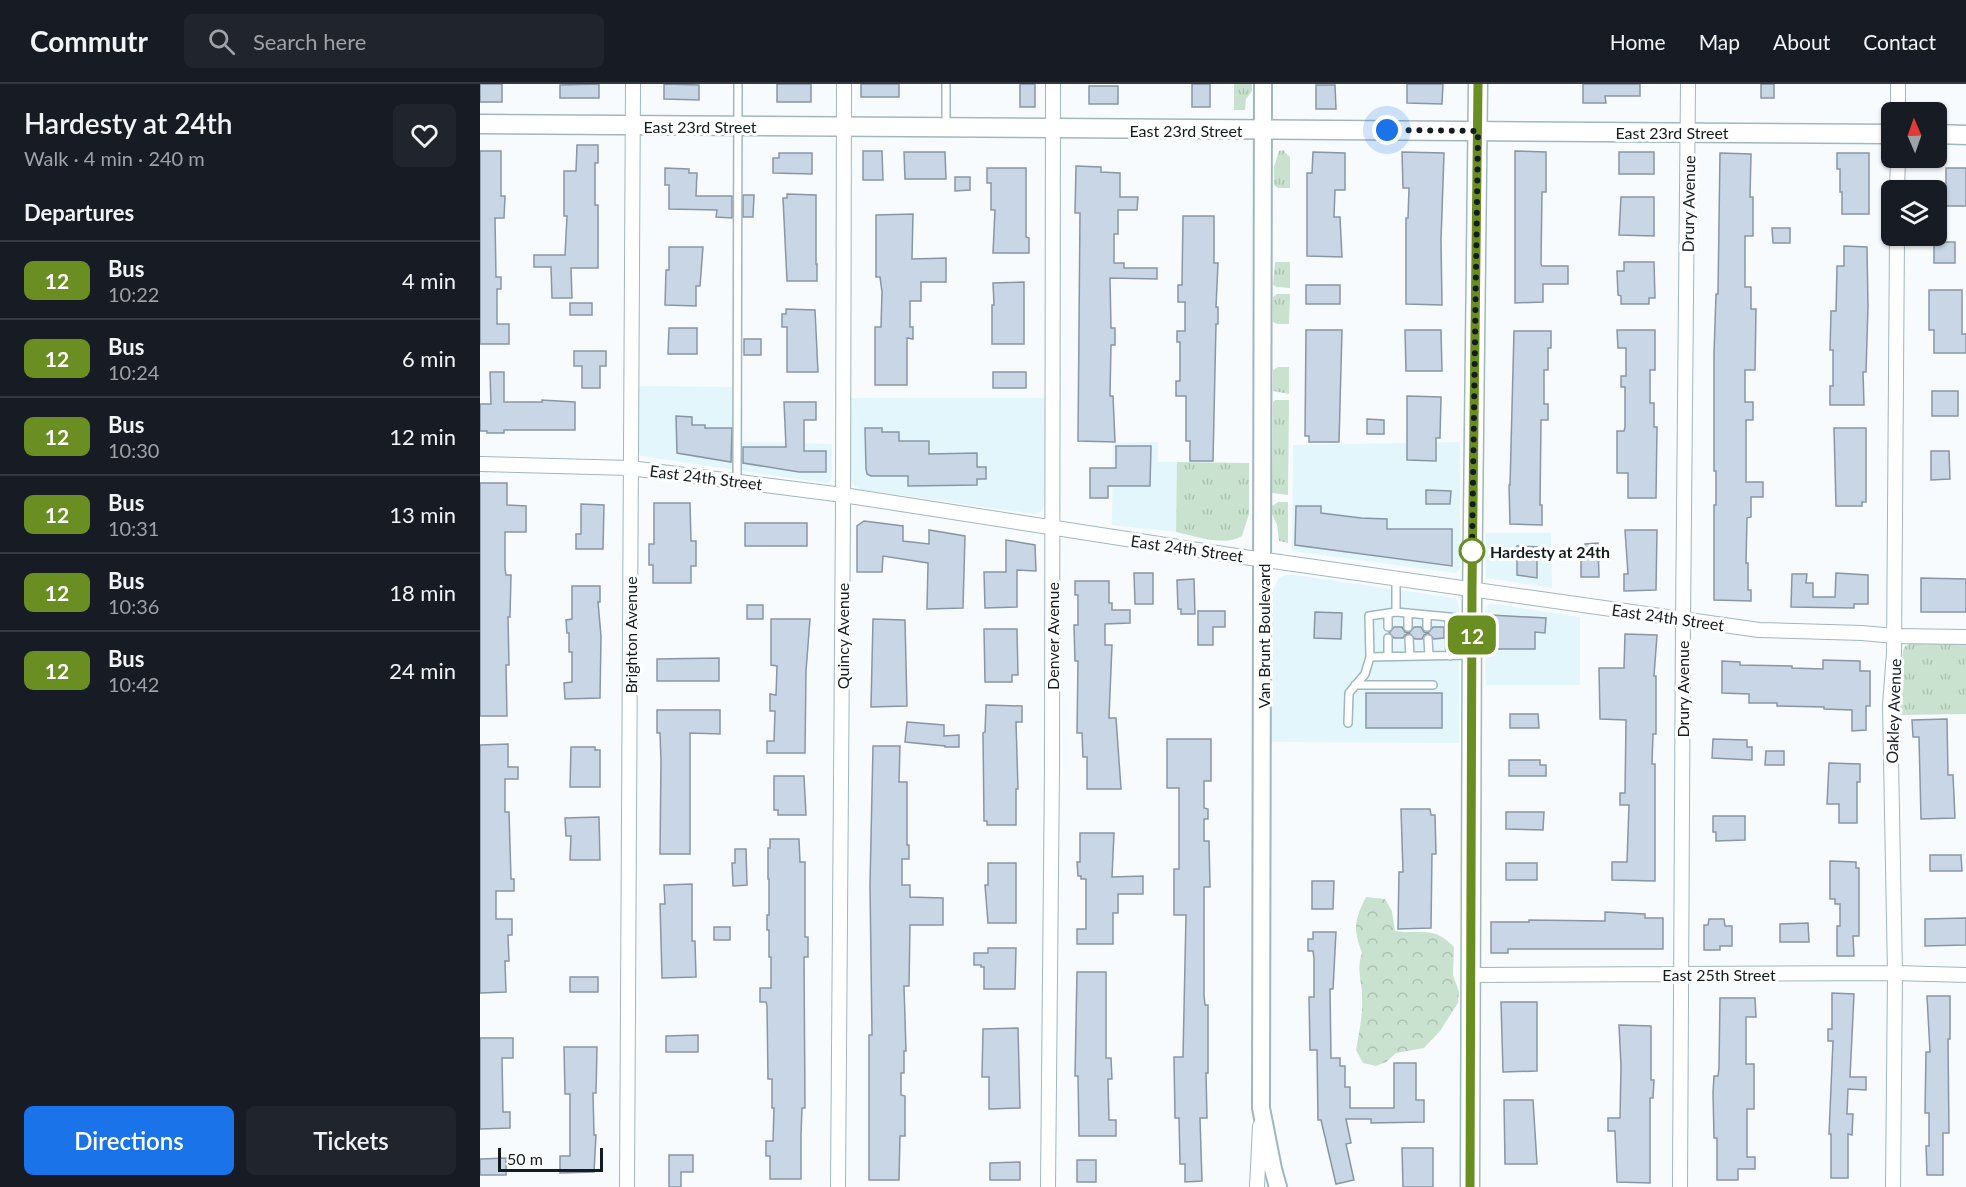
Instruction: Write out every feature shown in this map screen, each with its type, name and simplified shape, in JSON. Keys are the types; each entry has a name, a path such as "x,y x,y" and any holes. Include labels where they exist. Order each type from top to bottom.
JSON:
{"main road":[{"path":"1470,1187 1472,588 1478,84"},
{"name":"East 23rd Street","path":"480,124 1881,134"},
{"path":"1947,134 1966,135"}],"street":[{"name":"Brighton Avenue","path":"627,1187 633,84"},
{"name":"Quincy Avenue","path":"838,1187 844,84"},
{"name":"Denver Avenue","path":"1048,1187 1053,528 1053,84"},
{"name":"Van Brunt Boulevard","path":"1263,84 1261,1108 1278,1187"},
{"name":"Drury Avenue","path":"1680,1187 1688,84"},
{"path":"1898,84 1898,102"},
{"name":"Oakley Avenue","path":"1893,1187 1895,973 1890,705 1894,636 1897,246"},
{"name":"East 24th Street","path":"480,464 630,468 737,481 1759,630 1966,637"},
{"name":"East 25th Street","path":"1471,975 1895,973 1966,975"},
{"path":"1257,1187 1261,1108"}],"lane":[{"path":"737,481 738,84"},
{"path":"946,84 946,128"},
{"path":"1396,578 1396,612"},
{"path":"1348,723 1349,693 1365,674 1370,657 1369,616 1396,612 1472,621"},
{"path":"1388,613 1388,627"},
{"path":"1407,613 1408,627"},
{"path":"1427,615 1427,627"},
{"path":"1449,617 1450,656"},
{"path":"1388,638 1388,656"},
{"path":"1409,639 1410,656"},
{"path":"1428,639 1429,656"},
{"path":"1370,657 1472,655"},
{"path":"1356,685 1433,685"}],"shaded area":[{"path":"638,386 742,387 743,442 832,444 831,480 826,483 641,456 638,451"},
{"path":"851,398 1045,398 1045,503 1042,511 1035,514 863,490 854,486 851,481"},
{"path":"1158,442 1158,462 1177,462 1176,532 1112,525 1113,443"},
{"path":"1460,442 1460,562 1456,573 1292,551 1293,445"},
{"path":"1486,533 1551,533 1552,588 1488,578 1486,575"},
{"path":"1285,575 1457,600 1459,607 1459,743 1271,742 1271,593 1279,578"},
{"path":"1489,603 1580,617 1580,685 1486,685 1485,611"}],"green space":[{"path":"1234,84 1252,84 1252,91 1246,99 1245,110 1234,110"},
{"path":"1283,150 1290,157 1290,188 1278,188 1274,185 1274,167 1279,151"},
{"path":"1275,262 1290,262 1290,288 1273,285"},
{"path":"1277,294 1290,294 1289,324 1273,322 1273,297"},
{"path":"1278,367 1289,367 1289,394 1273,391 1273,370"},
{"path":"1289,400 1288,495 1272,493 1273,402"},
{"path":"1177,462 1249,463 1249,514 1242,536 1227,541 1218,541 1176,532"},
{"path":"1278,502 1288,502 1288,543 1279,541 1272,506"},
{"path":"1910,644 1966,644 1966,714 1896,715 1903,651 1905,646"},
{"path":"1366,897 1385,899 1392,911 1395,931 1433,933 1447,940 1454,947 1453,975 1459,992 1458,1003 1440,1031 1424,1048 1396,1053 1386,1062 1376,1066 1363,1063 1356,1050 1362,1004 1359,970 1362,953 1356,925"}],"building":[{"path":"480,84 502,84 502,102 480,102"},
{"path":"599,84 599,98 560,98 560,85"},
{"path":"664,84 699,85 699,100 664,99"},
{"path":"777,84 811,84 811,102 777,102"},
{"path":"861,84 899,84 899,97 861,97"},
{"path":"1020,84 1035,84 1035,107 1020,107"},
{"path":"1192,84 1210,84 1210,107 1192,107"},
{"path":"1407,84 1443,84 1442,104 1407,103"},
{"path":"1583,84 1640,84 1640,96 1605,96 1606,103 1583,103"},
{"path":"1761,84 1774,84 1774,98 1761,98"},
{"path":"1316,85 1335,85 1336,109 1316,109"},
{"path":"1089,86 1118,86 1118,104 1089,104"},
{"path":"577,145 598,145 598,163 595,163 595,205 598,205 598,268 571,268 572,298 552,298 551,267 534,267 534,255 565,255 567,216 564,216 564,171 576,171"},
{"path":"480,151 501,151 501,196 505,196 504,218 495,218 496,277 501,277 501,289 497,289 497,324 509,324 509,344 480,344"},
{"path":"863,151 882,151 883,180 863,180"},
{"path":"1515,151 1546,152 1546,192 1542,192 1541,264 1542,266 1568,266 1568,284 1543,284 1543,302 1515,303"},
{"path":"904,152 945,152 946,179 905,179"},
{"path":"1313,152 1345,153 1345,190 1335,190 1334,217 1340,217 1342,257 1307,256 1307,173 1312,173"},
{"path":"1402,152 1444,153 1441,241 1442,305 1406,304 1406,218 1408,218 1409,188 1403,188"},
{"path":"1619,152 1654,152 1654,174 1619,174"},
{"path":"779,153 812,153 812,174 773,173 773,158 779,158"},
{"path":"1720,153 1751,154 1750,197 1753,197 1753,236 1745,236 1745,287 1751,287 1751,309 1756,309 1755,370 1745,370 1745,402 1753,402 1753,420 1746,420 1746,482 1763,482 1763,497 1751,497 1751,517 1747,518 1746,563 1748,563 1748,590 1751,590 1751,601 1714,600 1716,471 1714,471 1714,354 1716,294 1718,294"},
{"path":"1837,153 1869,153 1869,214 1842,214"},
{"path":"1076,166 1101,167 1101,172 1120,173 1120,197 1138,197 1137,210 1118,210 1118,234 1114,234 1114,263 1124,263 1124,268 1157,268 1157,279 1110,278 1111,328 1115,328 1115,345 1111,345 1110,396 1113,396 1115,442 1078,441 1080,213 1075,213"},
{"path":"665,168 689,169 689,173 697,173 696,196 732,196 732,218 716,217 717,210 669,209 669,185 665,185"},
{"path":"987,168 1026,168 1026,237 1029,238 1029,253 993,253 995,210 991,210 991,183 987,183"},
{"path":"1946,168 1966,168 1966,206 1947,206"},
{"path":"955,177 970,177 970,190 955,191"},
{"path":"787,194 816,195 817,281 787,281 783,198 787,198"},
{"path":"743,195 754,195 753,217 743,217"},
{"path":"1621,197 1654,197 1654,236 1619,235"},
{"path":"913,214 912,259 946,258 946,282 921,282 921,301 910,301 910,327 913,327 913,339 907,338 907,385 875,385 875,327 881,327 882,292 880,277 876,277 876,215"},
{"path":"1183,216 1214,216 1214,263 1218,263 1216,307 1218,307 1218,324 1216,324 1213,461 1190,461 1190,441 1186,441 1186,396 1176,396 1176,381 1180,381 1180,342 1177,342 1177,331 1185,331 1185,302 1178,302 1178,285 1182,285"},
{"path":"1772,228 1790,228 1790,243 1773,243"},
{"path":"1947,242 1955,242 1955,263 1934,263 1934,246 1947,246"},
{"path":"1844,246 1867,247 1868,306 1866,372 1863,372 1864,405 1830,405 1830,386 1833,386 1833,350 1830,350 1831,311 1836,311 1837,266 1844,266"},
{"path":"669,247 703,247 700,286 696,286 696,306 665,305"},
{"path":"1624,262 1654,262 1655,298 1649,298 1649,304 1621,304 1621,296 1618,295 1617,271 1624,271"},
{"path":"1024,282 1024,344 992,344 993,283"},
{"path":"1306,285 1340,285 1340,304 1306,304"},
{"path":"1929,290 1962,290 1962,334 1966,334 1966,353 1934,353 1934,330 1929,330"},
{"path":"570,303 592,303 592,315 570,315"},
{"path":"786,309 815,310 818,372 787,372 787,327 782,327 782,314 786,314"},
{"path":"669,328 697,328 697,354 668,354"},
{"path":"1306,330 1342,330 1339,442 1309,442 1309,436 1305,436"},
{"path":"1405,330 1441,330 1442,371 1406,371"},
{"path":"1617,330 1655,330 1655,370 1650,370 1650,403 1654,403 1654,427 1657,427 1656,498 1628,498 1628,473 1617,473 1617,431 1624,431 1625,427 1625,387 1621,387 1621,376 1626,376 1626,348 1618,348"},
{"path":"1514,331 1551,331 1548,370 1544,370 1544,404 1548,404 1548,420 1541,420 1540,505 1542,505 1542,525 1510,524 1509,485"},
{"path":"744,339 761,339 761,355 744,355"},
{"path":"574,351 606,351 606,366 600,366 600,388 582,388 582,366 574,366"},
{"path":"490,372 504,372 504,402 542,402 542,400 575,402 575,430 504,430 504,433 480,431 480,404 491,404"},
{"path":"993,372 1026,372 1026,388 993,388"},
{"path":"1932,391 1958,391 1958,416 1932,416"},
{"path":"1407,396 1441,397 1440,438 1436,438 1436,461 1407,460"},
{"path":"784,402 816,402 816,420 804,420 804,451 826,451 826,472 799,472 743,463 743,447 786,447"},
{"path":"676,416 692,417 692,425 705,425 705,428 732,428 731,462 677,453"},
{"path":"1367,419 1384,420 1384,434 1367,434"},
{"path":"865,428 882,428 882,432 899,432 899,441 929,441 929,454 977,453 977,467 986,467 986,479 977,479 977,485 908,486 908,476 871,476 867,474 866,469"},
{"path":"1834,428 1866,428 1866,502 1862,502 1862,506 1836,506"},
{"path":"1116,446 1151,446 1150,486 1108,486 1108,498 1090,498 1090,468 1116,468"},
{"path":"1931,451 1949,451 1950,479 1931,480"},
{"path":"480,483 507,483 507,505 526,506 526,532 505,532 505,568 506,575 511,575 510,617 508,617 509,665 506,665 507,716 480,716"},
{"path":"1426,490 1451,491 1450,504 1426,504"},
{"path":"654,503 690,503 691,541 696,541 696,566 691,566 691,583 653,583 653,565 649,565 649,544 654,544"},
{"path":"581,504 604,505 603,549 576,549 576,534 581,534"},
{"path":"1296,506 1321,506 1321,513 1387,519 1387,529 1452,529 1452,566 1295,545"},
{"path":"864,521 903,526 903,541 929,544 929,530 965,536 963,608 927,609 928,563 883,556 882,572 857,572 857,526"},
{"path":"745,523 807,523 807,546 745,546"},
{"path":"1625,530 1657,530 1656,590 1624,591 1624,574 1628,574"},
{"path":"1006,540 1035,545 1036,571 1017,570 1017,607 985,608 984,572 1006,572"},
{"path":"1598,543 1599,577 1581,577 1581,549 1586,549 1585,544"},
{"path":"1517,546 1537,547 1537,578 1517,575"},
{"path":"1134,573 1153,573 1153,604 1135,604"},
{"path":"1836,573 1868,575 1868,604 1854,604 1854,608 1791,607 1792,574 1807,574 1806,583 1813,583 1813,597 1835,597"},
{"path":"1921,578 1966,579 1966,612 1921,612"},
{"path":"1194,579 1195,614 1181,614 1181,609 1178,609 1177,580"},
{"path":"1075,581 1109,581 1109,603 1112,603 1112,610 1130,610 1130,623 1105,624 1105,645 1112,645 1109,718 1116,718 1121,789 1087,789 1087,757 1083,757 1082,733 1077,733 1078,661 1075,661 1074,625 1078,625 1078,595 1075,595"},
{"path":"572,586 600,586 600,602 598,602 601,636 600,698 565,699 564,683 572,682 572,652 569,652 566,620 572,619"},
{"path":"747,605 763,605 763,619 747,619"},
{"path":"1198,611 1225,611 1225,627 1213,627 1213,645 1198,645"},
{"path":"1315,612 1342,613 1341,639 1314,638"},
{"path":"1490,615 1546,618 1545,633 1535,632 1535,649 1490,649"},
{"path":"771,619 810,619 806,671 805,753 767,753 767,741 774,741 775,711 770,711 770,694 776,695 777,666 771,665"},
{"path":"873,619 905,620 907,706 871,707"},
{"path":"1394,627 1402,627 1405,632 1409,633 1403,638 1394,638 1389,633"},
{"path":"1414,627 1421,627 1424,632 1428,633 1422,639 1415,639 1409,633"},
{"path":"1433,627 1444,627 1444,638 1434,639 1428,633"},
{"path":"984,629 1017,629 1018,675 1012,675 1012,682 985,682"},
{"path":"1625,634 1657,635 1654,676 1656,676 1656,734 1653,734 1652,764 1655,764 1655,881 1612,880 1612,862 1627,862 1629,805 1620,805 1620,793 1625,793 1626,720 1600,719 1599,668 1624,668"},
{"path":"719,658 719,681 657,681 657,659"},
{"path":"1823,660 1860,661 1860,671 1870,671 1870,706 1866,706 1866,730 1852,731 1852,710 1777,706 1777,703 1749,703 1749,694 1722,693 1722,661 1740,662 1740,665 1823,669"},
{"path":"1366,693 1442,693 1442,728 1366,728"},
{"path":"986,705 1022,706 1022,722 1016,722 1018,789 1016,789 1016,825 987,825 987,821 984,821 983,733 985,732"},
{"path":"657,710 720,710 720,734 690,733 690,854 660,854 661,761"},
{"path":"1510,714 1538,714 1539,728 1510,728"},
{"path":"1947,719 1948,775 1953,775 1955,818 1921,819 1919,737 1913,737 1912,720"},
{"path":"907,722 944,725 944,736 959,735 959,747 905,742"},
{"path":"1167,739 1211,739 1211,781 1204,781 1204,808 1208,809 1208,819 1204,819 1204,841 1209,841 1210,887 1204,887 1204,995 1205,1005 1208,1005 1208,1073 1206,1073 1207,1118 1200,1118 1202,1181 1185,1182 1185,1164 1180,1164 1179,1118 1175,1118 1174,1057 1183,1057 1186,915 1174,915 1174,869 1179,869 1179,788 1167,788"},
{"path":"1713,739 1747,740 1747,747 1752,747 1752,760 1712,758"},
{"path":"508,744 508,767 518,767 518,779 505,779 505,812 509,812 511,879 514,879 514,891 496,891 496,919 512,919 512,935 508,935 509,961 505,961 506,992 480,993 480,745"},
{"path":"873,746 900,746 899,782 907,782 907,845 909,845 909,859 902,859 902,885 910,885 910,897 943,898 943,925 910,925 909,986 904,986 906,1051 904,1051 904,1073 901,1073 901,1095 905,1096 905,1136 900,1136 899,1180 869,1180"},
{"path":"571,747 595,747 595,750 600,750 600,787 570,787"},
{"path":"1766,751 1784,751 1784,765 1765,765"},
{"path":"1509,760 1540,760 1540,765 1546,765 1546,776 1509,776"},
{"path":"1829,763 1860,764 1860,782 1857,782 1857,823 1839,823 1839,804 1827,804"},
{"path":"774,776 804,776 806,815 778,815 778,810 774,810"},
{"path":"1401,809 1430,809 1431,815 1435,815 1436,854 1432,854 1431,928 1398,929 1399,872 1403,872"},
{"path":"1506,812 1544,812 1543,830 1506,829"},
{"path":"1713,816 1745,816 1745,840 1716,841 1716,832 1713,832"},
{"path":"599,817 600,860 570,860 571,836 566,836 565,818"},
{"path":"1080,833 1114,833 1112,877 1143,876 1143,894 1118,894 1118,913 1113,913 1113,944 1077,944 1077,929 1086,929 1086,879 1078,876 1077,862 1080,862"},
{"path":"770,839 799,839 800,862 805,862 805,937 808,937 808,957 804,957 805,1108 802,1108 801,1179 770,1179 770,1156 766,1156 766,1141 773,1141 774,1108 772,1108 772,1079 768,1079 767,1006 766,1002 760,1002 760,988 771,988 771,957 769,957 769,930 767,930"},
{"path":"735,849 746,849 747,885 733,886 732,863 735,863"},
{"path":"1930,855 1961,855 1962,871 1930,871"},
{"path":"1830,861 1856,862 1856,868 1859,868 1859,936 1853,936 1854,956 1837,956 1840,904 1835,904 1835,899 1830,899"},
{"path":"988,863 1016,863 1016,923 988,923 985,885 988,885"},
{"path":"1506,863 1537,863 1537,880 1506,880"},
{"path":"1312,881 1334,881 1333,909 1312,909"},
{"path":"692,884 692,941 695,941 696,977 662,978 660,904 665,904 664,885"},
{"path":"1605,912 1645,914 1645,918 1663,918 1663,949 1508,949 1508,953 1491,953 1491,922 1605,921"},
{"path":"1966,918 1966,945 1925,946 1925,919"},
{"path":"1709,919 1724,919 1725,926 1732,926 1732,946 1720,946 1720,950 1704,950 1704,925 1708,925"},
{"path":"1808,923 1809,942 1780,942 1780,924"},
{"path":"714,927 730,927 730,940 714,940"},
{"path":"1313,932 1336,932 1333,989 1330,989 1331,1058 1340,1058 1340,1066 1345,1066 1345,1087 1350,1087 1350,1108 1394,1108 1394,1063 1416,1063 1416,1100 1424,1100 1424,1122 1371,1123 1371,1119 1346,1119 1351,1143 1346,1144 1354,1180 1336,1184 1321,1120 1318,1120 1317,1050 1310,1050 1309,997 1314,997 1314,959 1313,951 1308,951 1308,939 1313,939"},
{"path":"988,948 1016,948 1015,989 984,989 984,967 974,965 974,953 988,953"},
{"path":"1077,972 1106,972 1106,1058 1111,1058 1112,1079 1108,1079 1109,1120 1116,1120 1116,1136 1079,1136 1078,1076 1075,1076"},
{"path":"570,977 598,977 598,992 570,992"},
{"path":"1832,993 1854,994 1850,1077 1866,1077 1866,1090 1848,1089 1847,1114 1853,1114 1852,1135 1848,1134 1848,1178 1831,1178 1831,1134 1829,1134 1833,1041 1828,1041 1828,1029 1832,1029"},
{"path":"1927,996 1950,996 1949,1133 1943,1133 1943,1175 1927,1175 1926,1146 1929,1146 1929,1113 1925,1113 1926,1052 1930,1052"},
{"path":"1720,998 1755,998 1756,1017 1746,1017 1746,1064 1754,1064 1754,1109 1747,1109 1747,1157 1755,1157 1755,1169 1738,1169 1738,1180 1717,1180 1717,1138 1714,1138 1713,1092 1714,1076 1718,1076 1719,1068"},
{"path":"1501,1002 1537,1002 1537,1071 1503,1072"},
{"path":"1619,1025 1651,1026 1651,1080 1654,1080 1653,1098 1650,1098 1650,1183 1617,1182 1615,1131 1608,1131 1608,1118 1620,1118"},
{"path":"1018,1028 1020,1108 989,1109 989,1077 982,1077 983,1029"},
{"path":"698,1035 698,1052 666,1052 666,1036"},
{"path":"480,1038 513,1038 513,1058 502,1058 503,1112 510,1112 510,1128 480,1129"},
{"path":"564,1047 597,1047 596,1093 593,1093 594,1135 596,1135 594,1172 560,1173 560,1156 570,1156 570,1094 565,1094"},
{"path":"1504,1100 1533,1100 1537,1164 1505,1164"},
{"path":"1402,1148 1433,1148 1433,1187 1403,1187"},
{"path":"669,1155 693,1155 693,1172 681,1172 681,1187 669,1187"},
{"path":"506,1158 506,1175 480,1175 480,1159"},
{"path":"1077,1160 1096,1160 1096,1182 1077,1182"},
{"path":"1020,1162 1020,1180 990,1180 990,1163"}],"bus line":[{"name":"12","path":"1470,1187 1472,588 1478,84"}],"place":[{"name":"Hardesty at 24th","path":"1472,551"}],"route":[{"path":"1387,130 1478,131 1472,551"}]}
